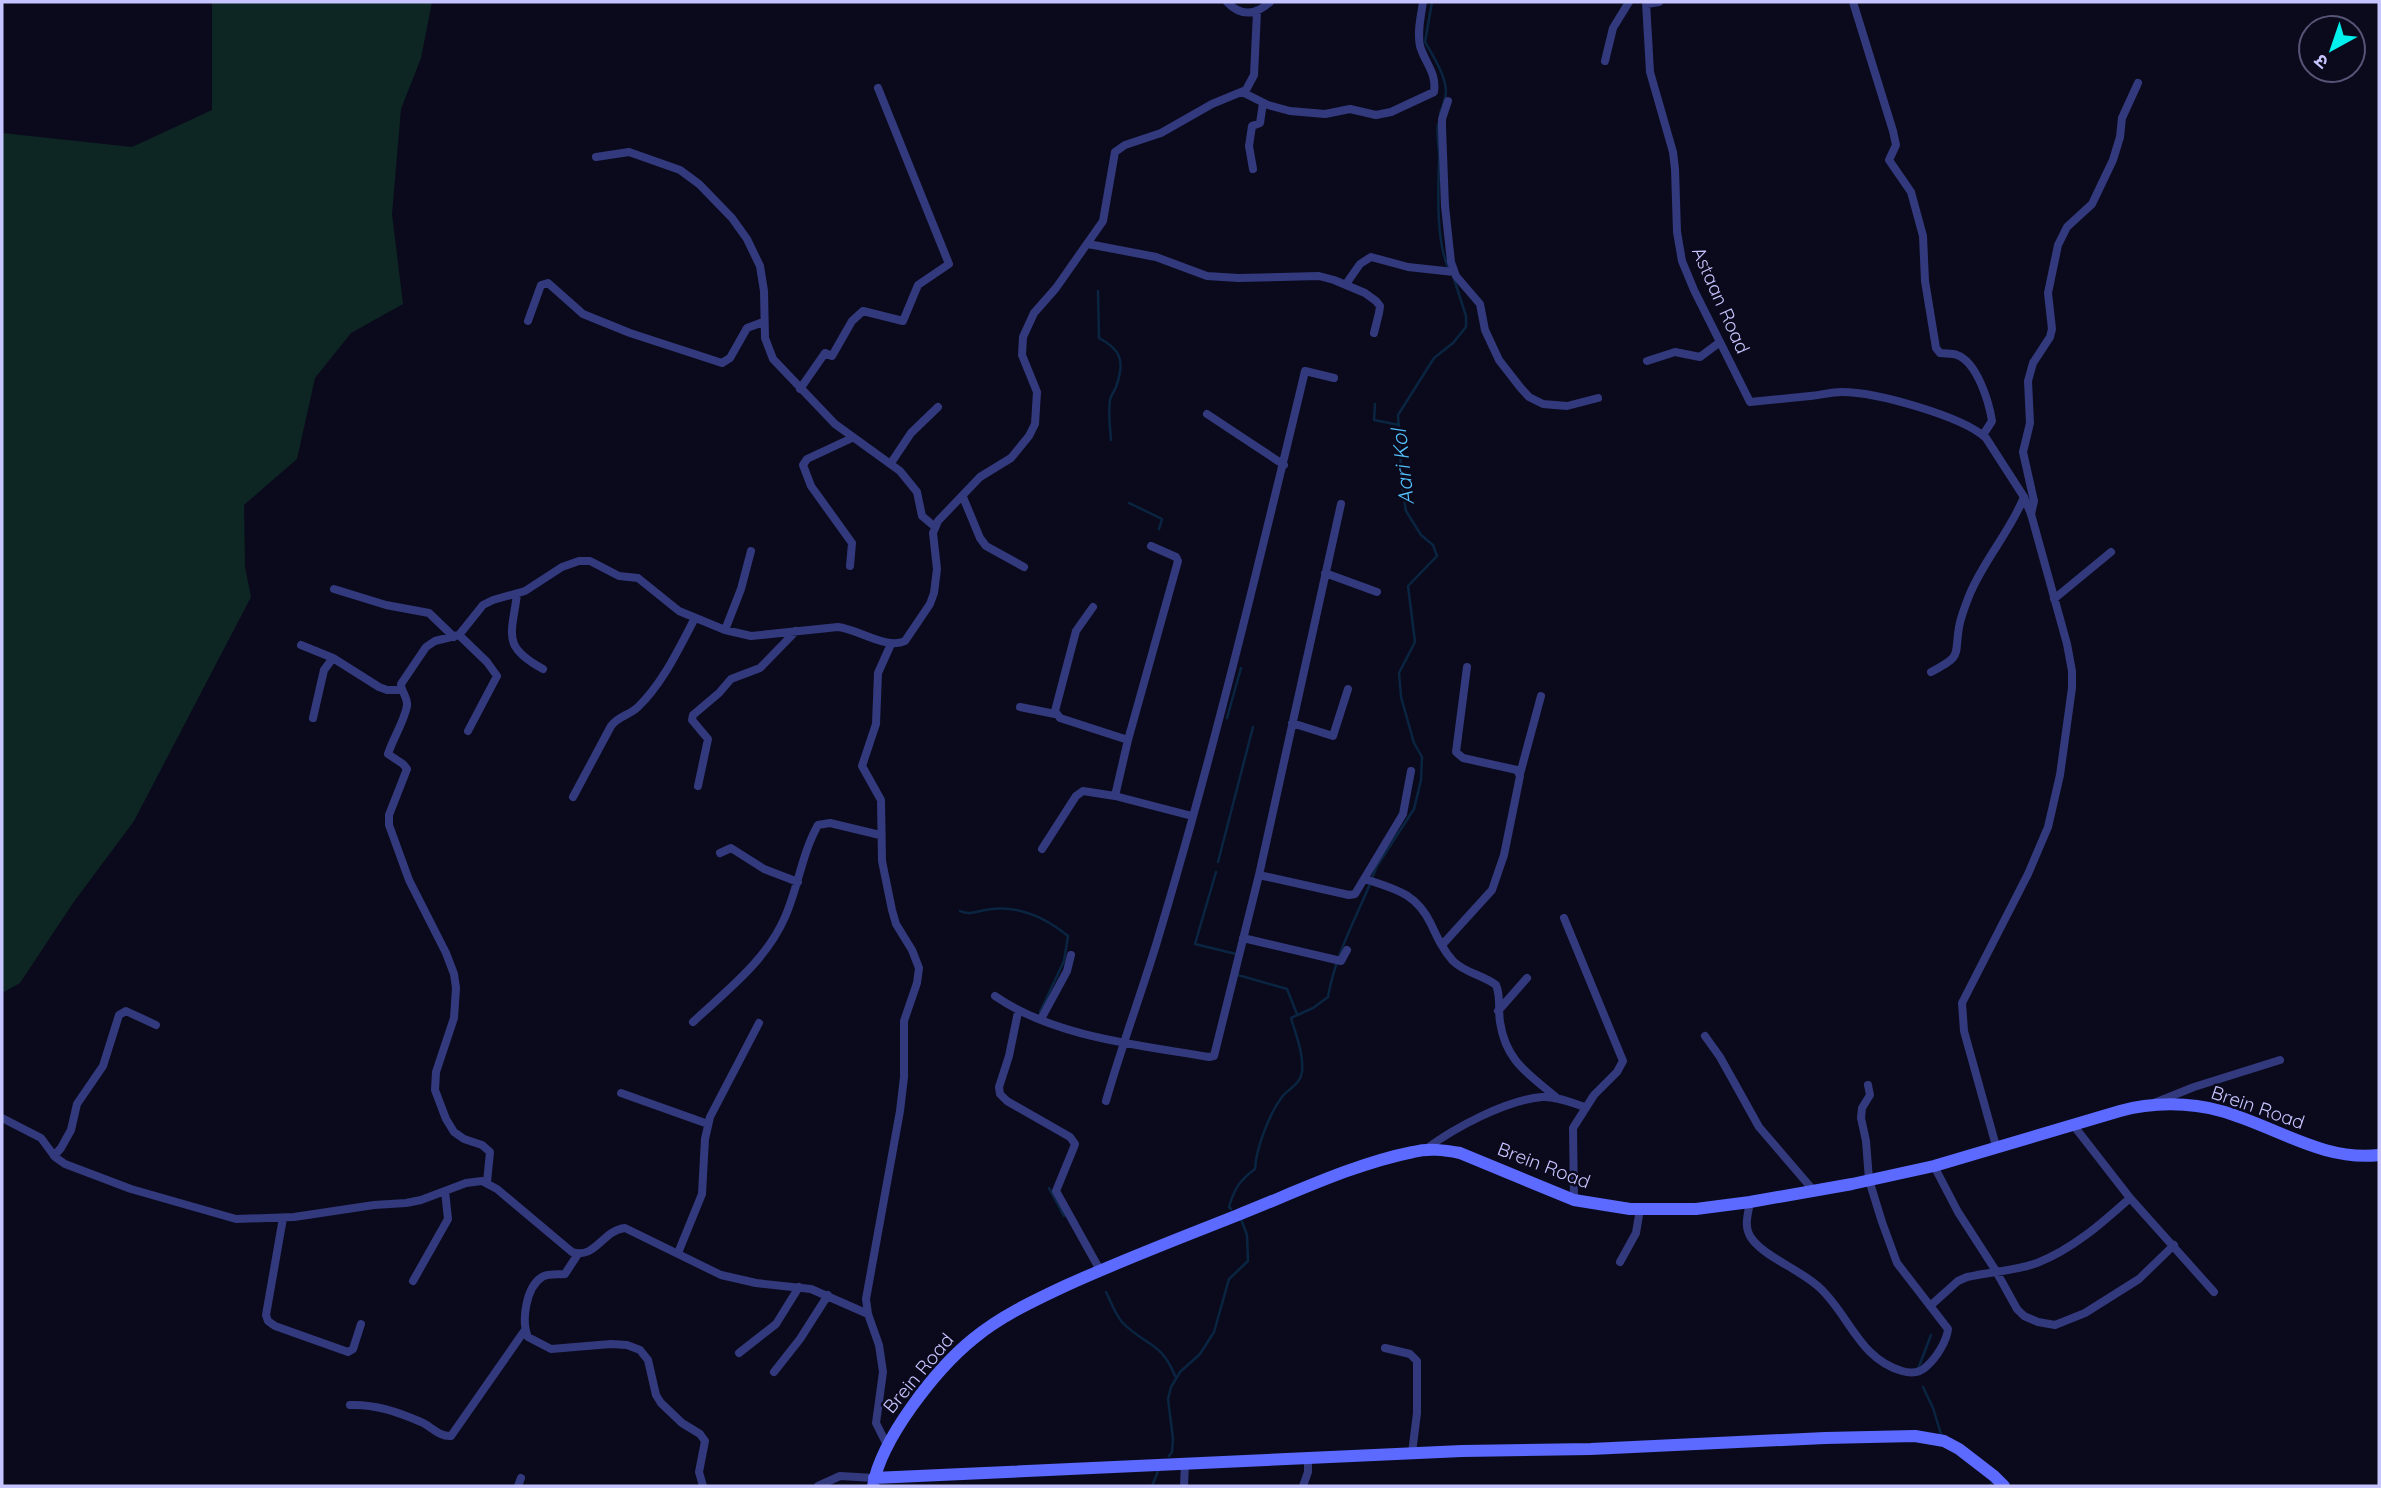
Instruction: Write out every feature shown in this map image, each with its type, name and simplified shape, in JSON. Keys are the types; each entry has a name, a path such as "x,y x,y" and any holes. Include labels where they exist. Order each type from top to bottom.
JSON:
{"street":[{"path":"1227,2 1238,11 1251,14 1270,2"},
{"path":"1242,92 1279,110 1314,114 1350,109 1383,115 1434,92 1435,78 1423,54 1419,37 1423,2"},
{"path":"1605,61 1613,28 1629,2"},
{"path":"1647,3 1659,2"},
{"path":"1853,2 1894,131 1896,145 1889,160 1911,192 1923,236 1925,281 1936,348 1940,353 1961,357 1974,370 1983,388 1992,421 1983,435 2024,497 2031,514 2072,671 2060,775 2052,817 2028,874 1968,990 1962,1011 1964,1031 1996,1146"},
{"name":"Astaan Road","path":"1647,3 1650,72 1674,160 1677,232 1682,261 1750,402 1852,393 1878,397 1931,412 1983,435"},
{"path":"487,1182 490,1152 482,1145 464,1139 454,1132 438,1101 435,1090 436,1072 454,1018 454,974 406,874 388,822 407,769 388,754 406,708 407,699 401,690 401,684 426,647 435,641 457,636 483,605 517,594 562,567 585,560 597,564 613,575 638,578 668,604 725,630 751,636 824,628 851,628 891,644 905,641 930,604 934,593 937,569 934,526 980,478 1011,458 1035,424 1037,392 1022,355 1023,337 1034,313 1088,244 1106,212 1113,158 1119,148 1161,133 1212,104 1248,88 1254,75 1257,12"},
{"path":"2031,514 2035,501 2023,453 2030,429 2028,381 2033,363 2050,337 2052,329 2048,293 2058,245 2067,227 2092,204 2113,160 2122,118 2138,83"},
{"path":"800,389 825,353 832,356 856,317 863,311 904,321 918,285 949,264 878,88"},
{"path":"1448,101 1442,128 1449,256 1454,272 1478,299 1485,330 1499,360 1529,397 1543,404 1560,406 1598,398"},
{"path":"1252,169 1249,141 1252,126 1260,123 1263,103"},
{"path":"596,157 629,152 680,170 699,184 732,218 756,256 762,276 765,338 773,359 800,389 852,438 891,463 913,485 922,516 934,526"},
{"path":"1088,244 1156,257 1207,276 1319,276 1346,284 1372,297 1380,306 1374,333"},
{"path":"1346,284 1360,264 1371,257 1408,267 1454,272"},
{"path":"528,321 541,285 548,283 583,314 722,363 730,358 747,328 763,322"},
{"path":"1647,362 1675,352 1700,358 1720,342"},
{"path":"1106,1101 1122,1042 1156,947 1192,816 1284,466 1305,371 1334,378"},
{"path":"891,463 916,428 939,407"},
{"path":"1206,414 1284,466"},
{"path":"850,566 850,539 811,486 803,464 807,459 852,438"},
{"path":"963,496 983,542 995,552 1024,567"},
{"path":"1931,672 1950,662 1958,650 1959,628 1969,596 2017,514 2024,497"},
{"path":"995,996 1018,1012 1092,1036 1214,1056 1259,875 1341,504"},
{"path":"1115,796 1178,560 1152,546"},
{"path":"725,630 741,589 751,551"},
{"path":"2054,599 2111,552"},
{"path":"1325,573 1377,592"},
{"path":"334,589 386,605 429,613 487,662 497,676 468,731"},
{"path":"517,594 511,634 514,647 520,655 543,669"},
{"path":"1055,714 1076,631 1093,607"},
{"path":"573,797 611,726 618,718 638,707 671,663 695,618"},
{"path":"698,786 708,740 692,720 693,715 731,679 760,668 796,631"},
{"path":"887,1446 876,1423 883,1372 879,1345 868,1314 867,1283 903,1094 904,1021 919,973 915,956 899,929 892,910 882,861 881,800 877,789 864,773 862,762 876,724 878,673 891,644"},
{"path":"301,645 333,658 379,687 401,690"},
{"path":"313,718 324,670 333,658"},
{"path":"1467,667 1456,752 1464,758 1513,769 1520,774"},
{"path":"1292,723 1333,736 1348,689"},
{"path":"1442,945 1492,890 1504,855 1520,774 1541,696"},
{"path":"1020,707 1055,714 1128,740"},
{"path":"1259,875 1352,895 1357,892 1403,814 1411,771"},
{"path":"1042,849 1079,792 1088,790 1192,816"},
{"path":"693,1022 763,955 783,922 816,829 822,823 880,835"},
{"path":"719,853 731,848 764,869 798,882"},
{"path":"1366,879 1415,900 1423,909 1442,945 1458,965 1496,985 1499,989 1498,1011 1504,1043 1510,1056 1557,1098"},
{"path":"1564,918 1622,1057 1618,1072 1585,1107 1572,1133 1574,1200"},
{"path":"1243,938 1341,961 1348,950"},
{"path":"1041,1019 1067,971 1071,955"},
{"path":"1498,1011 1527,978"},
{"path":"54,1156 71,1130 77,1104 103,1066 119,1015 126,1011 156,1025"},
{"path":"1018,1012 999,1091 1007,1101 1070,1137 1074,1142 1056,1191 1100,1270"},
{"path":"678,1253 705,1185 705,1146 712,1111 759,1023"},
{"path":"1705,1036 1720,1057 1759,1127 1814,1191"},
{"path":"2148,1106 2194,1087 2280,1060"},
{"path":"1750,1202 1746,1224 1753,1240 1761,1248 1807,1276 1822,1290 1877,1360 1908,1373 1917,1372 1928,1365 1948,1333 1946,1325 1897,1264 1869,1180 1861,1114 1870,1095 1868,1085"},
{"path":"621,1093 708,1124"},
{"path":"1426,1150 1471,1121 1543,1097 1557,1098 1585,1107"},
{"name":"Brein Road","path":"873,1482 887,1446 942,1369 972,1340 1021,1307 1100,1270 1347,1172 1411,1152 1446,1150 1460,1153 1574,1200 1640,1209 1696,1209 1869,1180 1934,1166 2120,1111 2148,1106 2212,1109 2343,1155 2379,1155"},
{"path":"2,1118 41,1138 54,1156 65,1164 131,1189 236,1219 283,1218 406,1203 466,1183 487,1182 566,1249 578,1254 591,1251 610,1232 625,1228 722,1275 737,1280 811,1289 868,1314"},
{"path":"2074,1126 2130,1198 2214,1292"},
{"path":"1934,1166 1958,1212 1996,1271 2011,1300 2024,1316 2038,1322 2055,1325 2085,1313 2148,1271 2174,1245"},
{"path":"413,1281 448,1219 445,1191"},
{"path":"1930,1306 1958,1281 2037,1263 2067,1248 2096,1228 2130,1198"},
{"path":"1620,1262 1636,1233 1640,1209"},
{"path":"283,1218 266,1315 268,1321 275,1326 348,1352 353,1349 361,1324"},
{"path":"578,1254 565,1273 546,1275 537,1282 527,1302 525,1330 534,1342 551,1349 611,1344 627,1345 640,1350 648,1360 656,1395 661,1403 705,1441 699,1472 703,1486"},
{"path":"739,1353 776,1324 799,1287"},
{"path":"774,1372 828,1296"},
{"path":"350,1405 378,1406 423,1422 441,1435 451,1436 525,1330"},
{"path":"1385,1348 1410,1353 1417,1361 1417,1413 1412,1453"},
{"path":"818,1486 840,1476 873,1482 1185,1463 1914,1436 1944,1441 1959,1449 2004,1486"},
{"path":"1303,1486 1308,1472 1308,1458"},
{"path":"1184,1486 1185,1463"}],"green space":[{"path":"212,2 432,2 421,58 401,109 392,214 403,304 351,333 315,378 297,459 244,505 245,567 251,597 134,821 73,903 20,983 2,993 2,133 132,147 212,110"}],"waterway":[{"name":"Aari Kol","path":"1432,2 1425,42 1445,85 1440,114"},
{"name":"Aari Kol","path":"1438,124 1439,217 1442,246 1449,270"},
{"name":"Aari Kol","path":"1372,878 1414,809 1421,780 1422,757 1414,743 1401,697 1399,673 1415,642 1408,586 1437,556 1433,545 1421,535 1406,511 1398,415 1434,358 1453,343 1466,327 1466,316 1454,279"},
{"path":"1098,291 1099,338 1116,351 1121,368 1110,400 1111,440"},
{"path":"1375,404 1374,420 1399,425"},
{"path":"1129,503 1162,519 1159,529"},
{"path":"1227,718 1241,668"},
{"path":"1218,862 1253,727"},
{"path":"1216,872 1195,944 1236,954"},
{"name":"Aari Kol","path":"1231,1209 1229,1207 1235,1190 1255,1169 1261,1142 1272,1113 1301,1076 1301,1052 1291,1018 1313,1008 1328,997 1340,953 1370,884"},
{"path":"960,911 1023,911 1042,919 1068,936 1064,961 1040,1012"},
{"path":"1238,972 1238,975 1287,989 1297,1014"},
{"path":"1049,1188 1064,1216"},
{"name":"Aari Kol","path":"1169,1456 1173,1439 1168,1399 1171,1387 1180,1372 1200,1354 1214,1332 1229,1279 1248,1261 1247,1235 1241,1219"},
{"path":"1106,1292 1122,1322 1164,1356 1175,1376"},
{"path":"1918,1369 1931,1335"},
{"path":"1923,1387 1941,1434"},
{"name":"Aari Kol","path":"1152,1486 1159,1469"}]}
